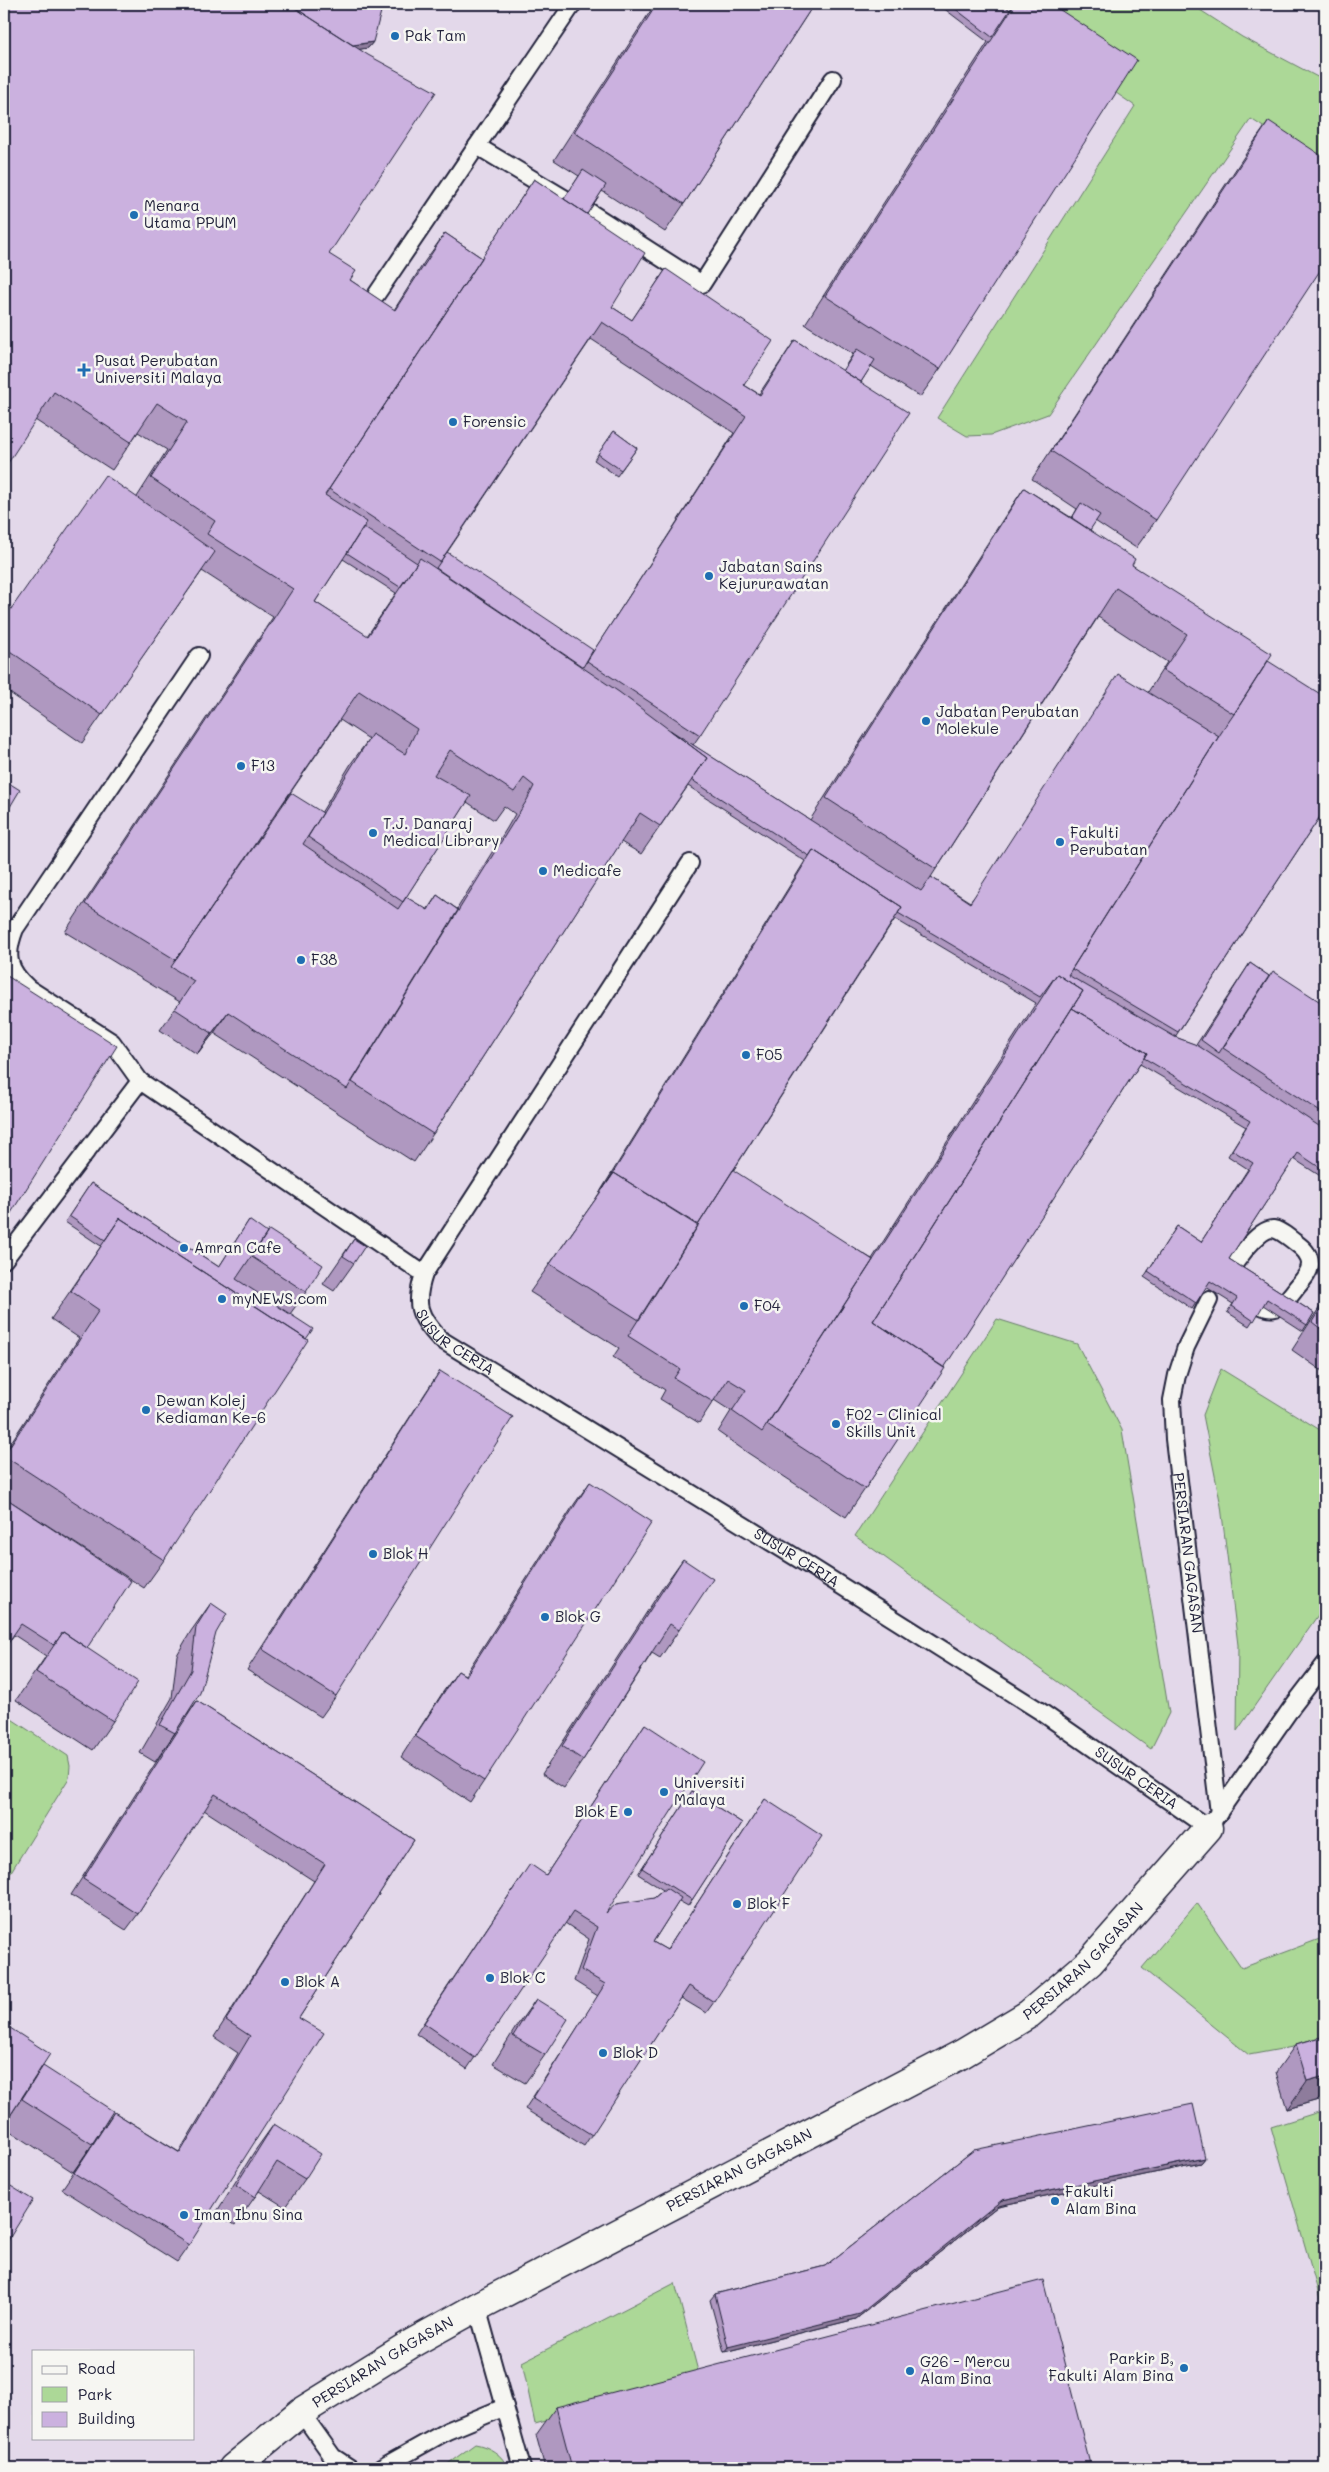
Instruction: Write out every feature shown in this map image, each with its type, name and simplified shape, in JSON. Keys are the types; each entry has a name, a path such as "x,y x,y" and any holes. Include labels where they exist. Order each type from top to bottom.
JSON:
{"street":[{"name":"PERSIARAN GAGASAN","path":"233,2468 301,2412 414,2342 477,2306 962,2054 1029,2014 1090,1962 1213,1821"}],"lane":[{"path":"376,295 573,4"},
{"path":"588,212 702,284 833,79"},
{"path":"477,146 564,198"},
{"path":"199,656 15,929 9,945 9,962 16,977 28,988 112,1042 140,1081 424,1274"},
{"name":"SUSUR CERIA","path":"690,863 424,1274 418,1292 419,1310 429,1328 440,1339 805,1562 1213,1821"},
{"path":"4,1260 140,1081"},
{"name":"PERSIARAN GAGASAN","path":"1213,1821 1174,1439 1172,1400 1186,1347 1211,1298 1256,1237 1264,1231 1273,1229 1282,1233 1309,1256 1310,1265 1307,1274 1286,1302 1279,1308 1261,1307 1224,1282"},
{"path":"1213,1821 1292,1707 1325,1664"},
{"path":"477,2306 522,2468"},
{"path":"381,2468 447,2431 505,2407"},
{"path":"301,2412 334,2457 350,2468"}],"shaded area":[{"name":"Universiti Malaya","path":"4,4 1325,4 1325,2468 4,2468"}],"green space":[{"path":"1017,4 1189,4 1197,8 1242,37 1325,81 1325,167 1251,119 1048,414 991,435 967,436 937,418 1135,106 1022,28"},
{"path":"997,1319 1077,1344 1122,1430 1169,1713 1151,1749 855,1536"},
{"path":"1221,1369 1325,1433 1325,1605 1237,1731 1238,1645 1221,1506 1203,1415"},
{"path":"4,1714 68,1756 70,1766 69,1778 4,1883"},
{"path":"1197,1903 1242,1968 1325,1937 1325,2041 1249,2055 1142,1968"},
{"path":"1325,2110 1325,2316 1271,2127"},
{"path":"675,2283 700,2379 535,2424 522,2362"},
{"path":"475,2444 499,2455 507,2468 442,2468"}],"building":[{"path":"4,4 289,4 368,55 436,92 329,254 356,271 350,280 395,310 445,233 482,258 325,495 367,522 315,602 368,636 420,558 619,692 707,758 660,826 640,813 433,1134 352,1082 527,800 534,786 524,778 514,792 450,750 434,775 471,796 403,902 308,837 372,734 405,754 417,729 359,691 176,960 85,904 293,589 207,534 215,521 151,478 187,422 157,403 131,442 54,392 4,469"},
{"path":"289,4 383,4 373,42 353,45"},
{"path":"657,4 814,4 684,204 574,132"},
{"path":"949,4 1002,4 1010,10 992,37"},
{"path":"1015,4 1051,4 1137,60 940,369 825,296"},
{"path":"1269,121 1325,158 1325,263 1156,520 1051,451"},
{"path":"583,170 606,185 587,214 564,199"},
{"path":"534,179 645,253 612,307 632,320 666,269 773,341 744,385 760,395 795,340 909,413 700,735 587,661 746,416 602,322 440,562 329,489"},
{"path":"857,349 875,360 861,382 843,371"},
{"path":"614,431 637,448 621,470 598,454"},
{"path":"105,475 215,552 102,715 4,647 4,619"},
{"path":"1024,488 1135,559 1132,565 1272,654 1234,714 1163,670 1187,634 1116,588 936,869 826,798"},
{"path":"1081,503 1100,515 1090,530 1072,518"},
{"path":"363,527 417,563 400,587 347,553"},
{"path":"447,552 593,650 583,667 436,568"},
{"path":"1268,661 1325,697 1325,809 1178,1032 1072,969"},
{"path":"1118,674 1219,736 1068,975 1175,1037 1197,1045 1325,1130 1325,1171 1298,1153 1229,1259 1314,1313 1307,1325 1267,1299 1254,1321 1232,1306 1237,1298 1210,1281 1196,1303 1148,1271 1177,1226 1201,1242 1253,1163 1232,1150 1250,1121 1144,1058 1147,1053 1072,1008 1083,991 1057,974 1040,997 898,913 902,907 813,850 809,856 692,780 707,758 670,730 921,891 931,877 970,903"},
{"path":"4,780 20,790 4,817"},
{"name":"F38","path":"291,793 323,813 303,844 398,909 406,897 428,910 437,895 458,910 347,1089 228,1012 212,1033 175,1009 194,981 171,967"},
{"name":"F05","path":"813,850 902,907 698,1225 614,1173 603,1189"},
{"path":"1250,963 1269,976 1219,1053 1201,1040"},
{"path":"1273,971 1325,1005 1325,1115 1223,1048"},
{"path":"4,974 117,1046 4,1224"},
{"path":"1057,974 1083,991 873,1321 945,1368 865,1489 767,1425"},
{"path":"1072,1008 1147,1053 944,1368 873,1321"},
{"name":"F04","path":"733,1170 873,1260 762,1432 732,1411 746,1390 728,1379 713,1402 674,1378 680,1369 628,1336"},
{"path":"614,1173 698,1226 639,1320 550,1264"},
{"path":"91,1183 219,1267 249,1220 267,1233 236,1279 313,1329 306,1339 120,1218 105,1240 69,1216"},
{"name":"Dewan Kolej Kediaman Ke-6","path":"120,1218 308,1340 164,1560 4,1456 99,1310 71,1291"},
{"path":"269,1230 323,1265 306,1292 252,1257"},
{"path":"354,1239 365,1246 354,1263 343,1256"},
{"path":"1325,1301 1325,1332 1312,1322"},
{"name":"Blok H","path":"440,1371 513,1417 336,1696 262,1649"},
{"name":"Blok G","path":"590,1482 652,1522 484,1781 415,1736 458,1671 466,1676"},
{"path":"4,1497 131,1581 87,1648 63,1632 54,1645 21,1624 4,1646"},
{"path":"683,1559 713,1579 679,1630 670,1624 583,1760 562,1746"},
{"path":"211,1603 227,1614 216,1633 200,1693 175,1733 160,1725 191,1670 196,1627"},
{"path":"63,1632 138,1682 113,1721 36,1672"},
{"name":"Blok A","path":"197,1701 414,1840 299,2018 324,2033 189,2245 74,2173 114,2112 180,2153 250,2036 226,2020 325,1864 215,1794 138,1914 83,1879"},
{"path":"645,1724 703,1762 606,1913 616,1904 654,1898 666,1888 681,1898 653,1942 667,1950 765,1799 822,1836 714,2002 689,1986 592,2135 533,2098 605,1984 581,1970 597,1927 573,1912 475,2058 424,2023 530,1864 546,1875"},
{"path":"692,1791 742,1823 692,1900 642,1868"},
{"path":"536,1999 568,2019 545,2055 513,2036"},
{"path":"4,2024 50,2054 4,2125"},
{"path":"1325,2036 1325,2076 1307,2081 1296,2044"},
{"path":"43,2066 113,2111 92,2144 22,2099"},
{"path":"1193,2104 1205,2158 1002,2200 860,2314 728,2347 715,2294 825,2266 974,2150"},
{"path":"274,2124 321,2154 305,2179 277,2162 255,2197 236,2185"},
{"path":"6,2183 33,2200 4,2247 4,2187"},
{"name":"G26 - Mercu Alam Bina","path":"1043,2280 1091,2468 572,2468 556,2407"}],"place":[{"name":"Pak Tam","path":"395,36"},
{"name":"Menara Utama PPUM","path":"134,215"},
{"name":"Pusat Perubatan Universiti Malaya","path":"84,370"},
{"name":"Forensic","path":"453,422"},
{"name":"Jabatan Sains Kejururawatan","path":"709,576"},
{"name":"Jabatan Perubatan Molekule","path":"926,721"},
{"name":"F13","path":"241,766"},
{"name":"T.J. Danaraj Medical Library","path":"373,833"},
{"name":"Fakulti Perubatan","path":"1060,842"},
{"name":"Medicafe","path":"543,871"},
{"name":"F38","path":"301,960"},
{"name":"F05","path":"746,1055"},
{"name":"Amran Cafe","path":"184,1248"},
{"name":"myNEWS.com","path":"222,1299"},
{"name":"F04","path":"744,1306"},
{"name":"Dewan Kolej Kediaman Ke-6","path":"146,1410"},
{"name":"F02 - Clinical Skills Unit","path":"836,1424"},
{"name":"Blok H","path":"373,1554"},
{"name":"Blok G","path":"545,1617"},
{"name":"Universiti Malaya","path":"664,1792"},
{"name":"Blok E","path":"628,1812"},
{"name":"Blok F","path":"737,1904"},
{"name":"Blok C","path":"490,1978"},
{"name":"Blok A","path":"285,1982"},
{"name":"Blok D","path":"603,2053"},
{"name":"Fakulti Alam Bina","path":"1055,2201"},
{"name":"Iman Ibnu Sina","path":"184,2215"},
{"name":"Parkir B, Fakulti Alam Bina","path":"1184,2368"},
{"name":"G26 - Mercu Alam Bina","path":"910,2371"}]}
